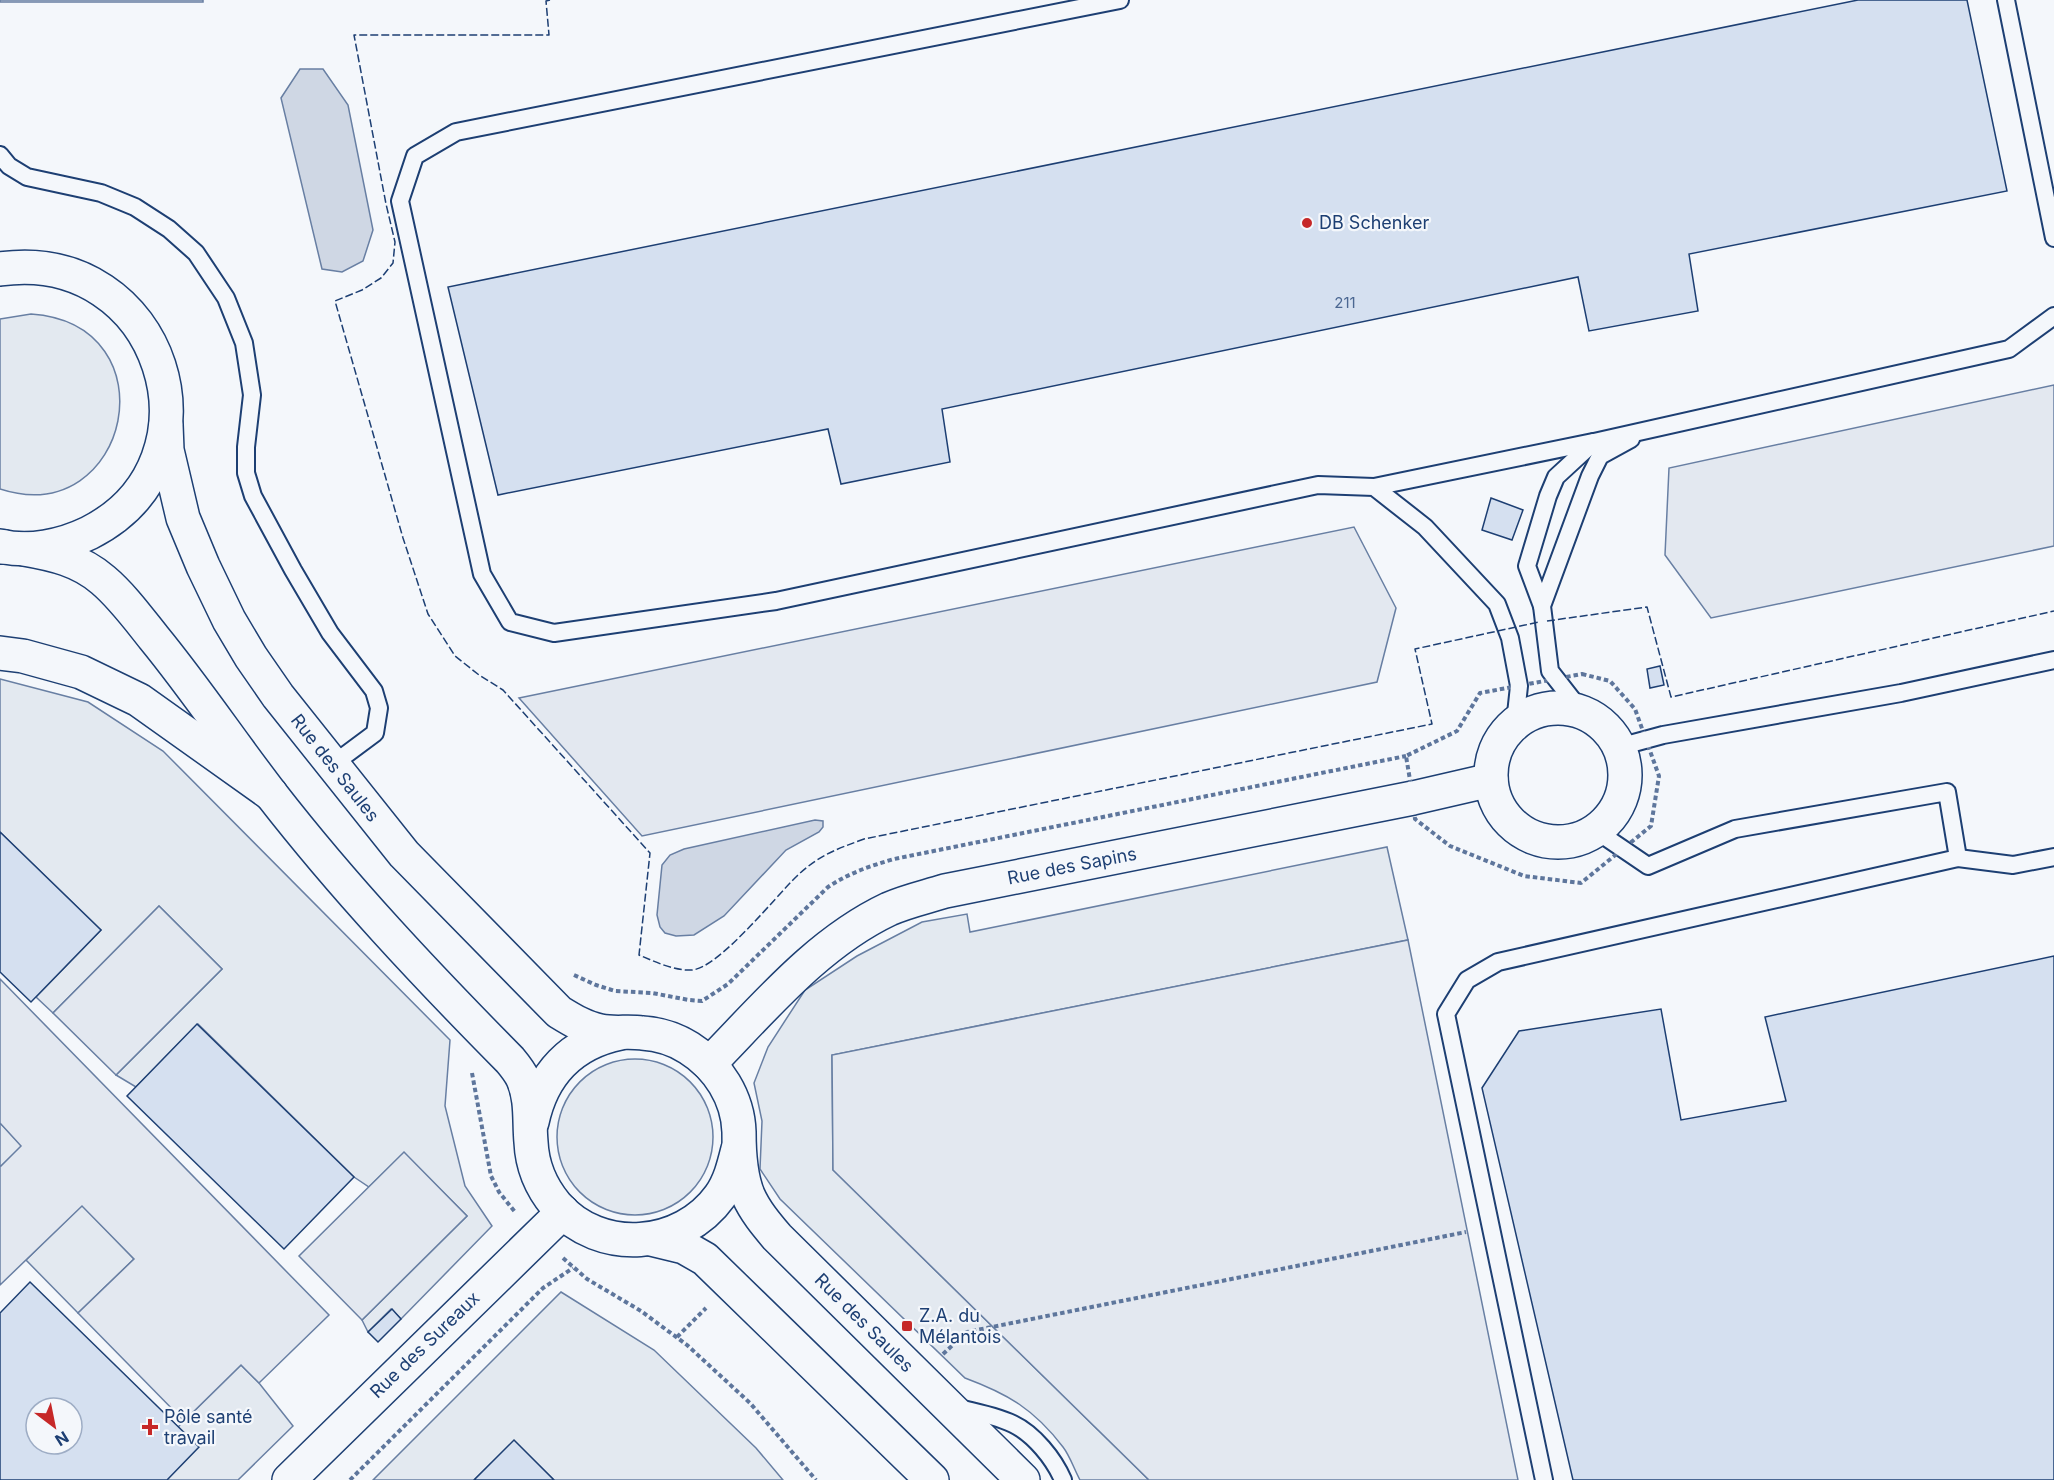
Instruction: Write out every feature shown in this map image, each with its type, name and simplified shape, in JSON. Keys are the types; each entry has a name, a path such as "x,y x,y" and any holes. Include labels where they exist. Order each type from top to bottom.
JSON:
{"main road":[{"path":"5,265 38,267 79,278 98,287 124,307 144,332 154,351 165,393 166,414 161,443 151,471 141,488 121,510 98,528 62,543 7,547"},
{"name":"Rue des Saules","path":"166,414 167,450 183,518 229,620 251,657 332,765 404,854 536,990 559,1012 578,1024 600,1031 624,1033"},
{"name":"Rue des Saules","path":"7,547 59,556 80,564 103,579 180,670 271,794 375,920 510,1060 522,1077 528,1094 531,1141 538,1175 546,1191 563,1212 584,1227 600,1234 625,1240 651,1239 669,1234 684,1228 711,1208 729,1179 738,1147"},
{"path":"0,653 23,656 81,672 139,700 271,794"},
{"path":"1548,709 1582,712 1633,743 1624,769 1622,793 1612,814 1585,836 1562,842 1540,840 1529,836 1510,822 1497,803 1491,780 1491,765 1496,749 1504,735 1515,723 1530,714 1548,709"},
{"name":"Rue des Sapins","path":"709,1064 825,949 866,921 891,908 945,891 1413,798 1491,780"},
{"name":"Rue des Saules","path":"531,1124 542,1091 562,1062 591,1042 607,1036 640,1032 673,1040 689,1047 709,1064 724,1083 731,1098 738,1122 738,1147 748,1194 759,1215 777,1237 1023,1480"},
{"name":"Rue des Sureaux","path":"289,1480 563,1212"},
{"name":"Rue des Saules","path":"651,1239 684,1247 705,1259 932,1480"}],"lane":[{"path":"1120,0 456,132 415,156 400,201 482,574 510,622 554,633 776,601 1318,485 1374,488 1594,442 2009,349 2054,316"},
{"path":"2006,0 2054,238"},
{"path":"0,155 9,166 27,177 101,193 135,207 169,229 196,254 226,298 244,343 252,395 246,447 246,473 253,496 325,624 374,691 379,708 375,733 332,765"},
{"path":"1542,606 1587,484 1600,456 1648,430"},
{"path":"1582,712 1550,671 1542,606 1527,566 1556,477 1594,442"},
{"path":"1374,488 1425,527 1497,604 1510,638 1519,686 1515,723"},
{"path":"1633,743 1663,735 1901,693 2054,660"},
{"path":"1595,830 1648,866 1735,829 1947,792 1958,858"},
{"path":"1544,1480 1446,1014 1467,980 1498,962 1958,858 2013,866 2054,857"},
{"path":"947,1405 1000,1419 1025,1432 1056,1465 1063,1480"}],"path":[{"path":"536,990 555,971 565,970 596,985 615,991 652,993 702,1001 728,984 828,887 846,875 869,866 894,859 1406,756 1457,731 1480,693 1582,674 1610,681 1635,709 1633,743 1659,776 1651,826 1581,883 1524,876 1450,846 1415,819 1406,756"},
{"path":"487,1037 474,1050 470,1061 491,1176 498,1192 509,1206 573,1268 587,1279 641,1311 687,1345 750,1403 816,1480"},
{"path":"919,1377 967,1332 1491,1227"},
{"path":"350,1480 543,1288 573,1268"}],"shaded area":[{"path":"0,0 203,0 203,2 0,2"},
{"path":"300,69 323,69 348,105 373,230 363,261 342,272 322,269 281,98"},
{"path":"31,314 76,326 105,351 118,385 118,421 105,455 80,481 45,494 0,489 0,319"},
{"path":"2054,385 2054,546 1711,618 1665,555 1669,468"},
{"path":"1354,527 1396,608 1377,682 642,836 519,698"},
{"path":"0,679 88,702 163,751 450,1040 445,1106 465,1186 492,1226 401,1319 391,1309 368,1332 362,1320 467,1216 404,1153 369,1187 354,1177 198,1024 136,1087 116,1075 222,969 159,906 53,1013 36,997 101,930 0,832"},
{"path":"815,820 823,821 823,827 819,832 786,850 724,916 694,935 676,936 665,933 660,927 657,915 662,865 670,855 684,849"},
{"path":"1387,847 1408,940 832,1055 833,1170 1149,1480 1080,1480 1065,1451 1042,1422 1007,1397 965,1378 780,1199 760,1169 762,1121 754,1083 768,1047 805,990 857,956 922,922 967,914 970,932"},
{"path":"159,906 222,969 116,1075 53,1013"},
{"path":"1408,940 1518,1480 1149,1480 833,1170 832,1055"},
{"path":"0,979 329,1315 259,1383 241,1365 184,1421 78,1313 134,1259 82,1206 0,1285 0,1167 21,1146 0,1123"},
{"path":"635,1059 665,1065 690,1082 707,1107 713,1137 707,1167 690,1192 665,1209 635,1215 605,1209 580,1192 563,1167 557,1137 563,1107 580,1082 605,1065"},
{"path":"0,1123 22,1146 0,1167"},
{"path":"404,1152 467,1216 362,1320 299,1256"},
{"path":"82,1205 134,1259 78,1313 26,1260"},
{"path":"561,1292 654,1350 756,1448 783,1480 554,1480 514,1441 474,1480 373,1480"},
{"path":"241,1365 259,1383 293,1426 238,1480 167,1480 178,1427"}],"building":[{"name":"DB Schenker","path":"1858,0 1967,0 2007,191 1689,254 1698,311 1589,331 1578,277 942,409 950,462 841,484 828,429 498,495 448,287"},
{"path":"1491,498 1523,510 1512,540 1482,530"},
{"path":"1660,666 1664,685 1650,688 1647,669"},
{"path":"0,832 101,930 31,1002 0,972"},
{"path":"2054,956 2054,1480 1573,1480 1482,1088 1519,1031 1661,1009 1681,1120 1786,1101 1765,1017"},
{"path":"197,1024 354,1177 284,1249 127,1096"},
{"path":"30,1282 199,1447 167,1480 0,1480 0,1313"},
{"path":"392,1309 401,1319 378,1342 368,1332"},
{"path":"514,1440 554,1480 474,1480"}],"fence":[{"path":"550,0 546,1 549,35 354,35 395,242 393,263 381,278 362,290 335,301 403,538 428,614 455,656 503,690 650,853 639,955 679,969 692,970 703,966 732,945 805,869 829,853 864,839 1432,724 1415,649 1539,622"},
{"path":"1547,621 1647,607 1671,697 2054,611"}],"place":[{"name":"DB Schenker","path":"1307,223"},
{"name":"Z.A. du Mélantois","path":"907,1326"},
{"name":"Pôle santé travail","path":"150,1427"}]}
